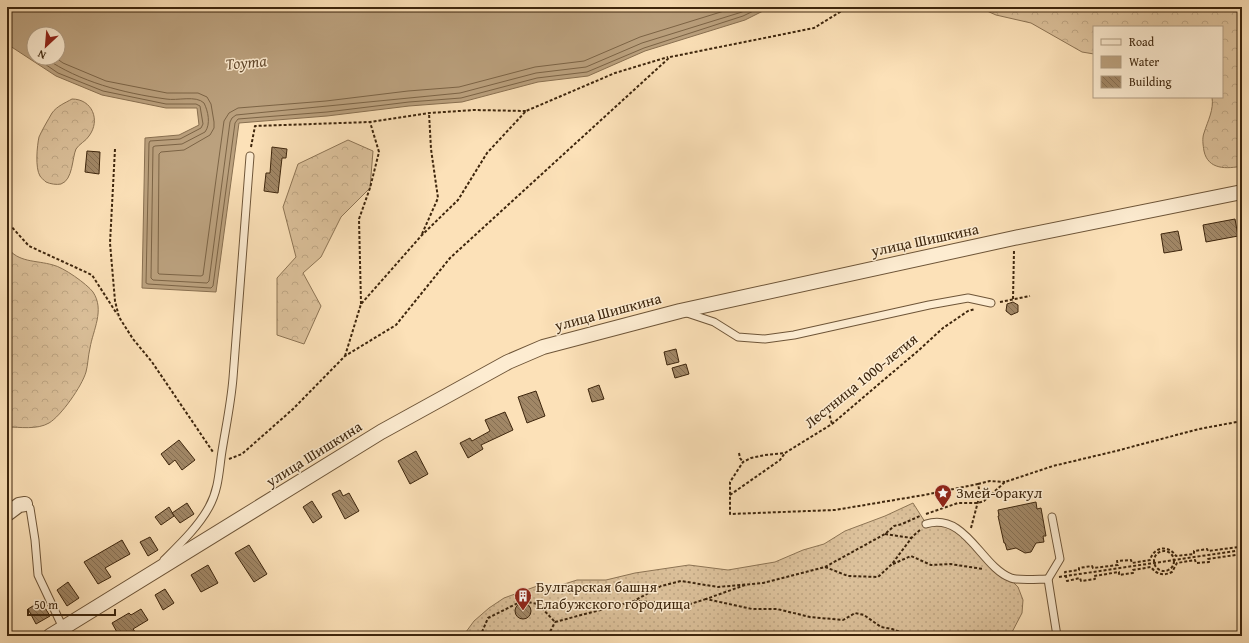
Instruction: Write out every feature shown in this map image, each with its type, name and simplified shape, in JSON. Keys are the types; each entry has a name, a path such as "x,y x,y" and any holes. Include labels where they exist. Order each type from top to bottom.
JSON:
{"street":[{"name":"улица Шишкина","path":"50,636 381,432 508,362 543,347 680,311 1014,238 1242,192"},
{"path":"7,514 19,505 25,504"}],"lane":[{"path":"148,576 182,541 208,508 215,494 219,480 220,462 230,406 233,378 250,156"},
{"path":"680,311 714,322 738,337 765,339 794,335 929,305 968,298 991,303"},
{"path":"25,504 30,508 38,575 63,628"},
{"path":"1052,517 1060,559 1048,579 1057,636"},
{"path":"926,524 936,523 956,527 1000,571 1012,578 1048,579"}],"path":[{"path":"361,304 421,236 458,200 487,153 526,111 615,73 670,57 814,28 848,7"},
{"path":"9,224 29,246 92,275 133,339 152,362 220,462 242,454 293,408 345,356 396,325 450,258 670,57"},
{"path":"250,156 255,126 370,122 428,114 474,110 526,111"},
{"path":"421,236 438,198 428,114"},
{"path":"345,356 361,304 360,219 379,152 370,122"},
{"path":"115,149 110,243 115,301 119,317"},
{"path":"1013,299 1014,253"},
{"path":"1001,302 1030,296"},
{"name":"Лестница 1000-летия","path":"743,462 751,458 765,455 785,453 832,424 943,328 968,311"},
{"path":"827,406 832,424"},
{"path":"739,453 743,462 730,482 730,514 834,510 924,495 990,481 1005,482 1053,466 1200,429 1242,421"},
{"path":"730,495 780,460 785,453"},
{"path":"548,636 555,622 634,601 660,586 681,581 718,587 763,583 825,567 885,534 894,526 958,503 984,502 1005,482"},
{"path":"969,539 980,494 978,484"},
{"path":"825,567 848,576 878,577 892,564 912,538 926,524"},
{"path":"885,534 912,538"},
{"path":"1242,545 1208,551 1207,549 1194,551 1194,554 1176,556 1171,550 1162,548 1154,552 1150,560 1132,563 1131,560 1117,562 1118,565 1093,568 1092,566 1065,572 1067,581 1080,578 1081,581 1095,579 1094,576 1118,572 1119,575 1133,573 1133,570 1152,567 1156,572 1164,575 1172,572 1177,563 1195,560 1196,563 1209,562 1208,558 1242,554"},
{"path":"1048,579 1242,550"},
{"path":"1162,551 1169,552 1174,560 1172,567 1167,571 1160,571 1153,564 1154,557 1162,551"},
{"path":"892,564 911,556 931,565 950,564 1000,571"},
{"path":"634,601 690,604 748,584"},
{"path":"706,599 752,609 777,610 810,617 843,620 855,613 864,615 881,627 892,629 911,636"},
{"path":"477,636 482,632 488,618 522,601 538,604 555,622"},
{"path":"482,632 484,636"}],"green space":[{"path":"978,7 1242,7 1242,166 1230,168 1219,167 1210,162 1204,151 1203,137 1211,111 1212,98 1223,98 1223,26 1093,26 1093,54 1082,52 1031,23 996,15"},
{"path":"72,99 79,100 89,106 94,117 93,130 88,138 76,149 70,174 65,182 61,184 49,183 40,176 37,168 39,137 52,113 61,105"},
{"path":"348,140 373,151 370,188 341,217 321,257 303,273 321,306 304,344 277,335 277,278 296,257 283,207 298,164"},
{"path":"7,247 16,256 57,266 68,272 93,292 98,306 97,320 91,341 87,369 84,378 59,414 49,423 39,427 7,427"},
{"path":"913,503 925,522 955,525 1018,587 1023,600 1022,613 1010,636 463,636 474,621 504,598 540,585 558,586 577,580 606,580 635,573 689,565 728,570 775,562 803,550 824,544 845,531 885,516"}],"water":[{"name":"Toyma","path":"7,7 771,7 745,20 645,51 588,76 538,82 462,102 409,106 327,116 239,123 216,292 142,288 145,138 179,135 199,125 197,108 166,108 102,95 56,76 41,66 66,66 66,26 26,26 26,56 7,44"}],"building":[{"path":"272,147 287,149 286,158 282,158 278,193 264,191 266,173 270,173"},
{"path":"87,151 100,152 99,174 85,172"},
{"path":"1235,219 1238,236 1206,242 1203,225"},
{"path":"1178,231 1182,250 1164,253 1161,234"},
{"path":"1013,302 1018,305 1018,312 1011,315 1006,311 1007,304"},
{"path":"676,349 679,362 667,365 664,352"},
{"path":"686,364 689,374 675,378 672,368"},
{"path":"599,385 604,399 592,402 588,389"},
{"path":"536,391 545,416 527,423 518,397"},
{"path":"505,412 513,430 481,445 483,449 468,458 460,443 470,438 472,441 490,431 485,420"},
{"path":"179,440 195,460 182,470 175,460 169,465 161,454"},
{"path":"416,451 428,474 410,484 398,461"},
{"path":"340,490 343,496 349,493 359,511 345,519 332,494"},
{"path":"312,501 322,517 313,523 303,507"},
{"path":"1036,502 1037,509 1041,508 1046,536 1043,536 1044,542 1036,543 1031,552 1025,553 1016,548 1007,550 1004,543 998,510"},
{"path":"187,503 194,514 180,523 172,513"},
{"path":"169,507 174,516 161,525 155,517"},
{"path":"150,537 158,550 148,556 140,542"},
{"path":"122,540 130,554 105,568 111,577 98,584 84,562"},
{"path":"249,545 267,574 254,582 235,553"},
{"path":"208,565 218,583 201,592 191,575"},
{"path":"68,582 79,598 67,606 57,590"},
{"path":"165,589 174,603 163,610 155,595"},
{"path":"41,601 50,616 36,624 28,609"},
{"name":"Булгарская башня Елабужского городища","path":"520,603 526,603 531,608 529,617 526,619 520,619 515,614 515,608"},
{"path":"141,609 148,620 133,629 136,633 129,636 119,636 112,623 129,613 131,615"}],"place":[{"name":"Змей-оракул","path":"943,508"},
{"name":"Булгарская башня Елабужского городища","path":"523,611"}]}
